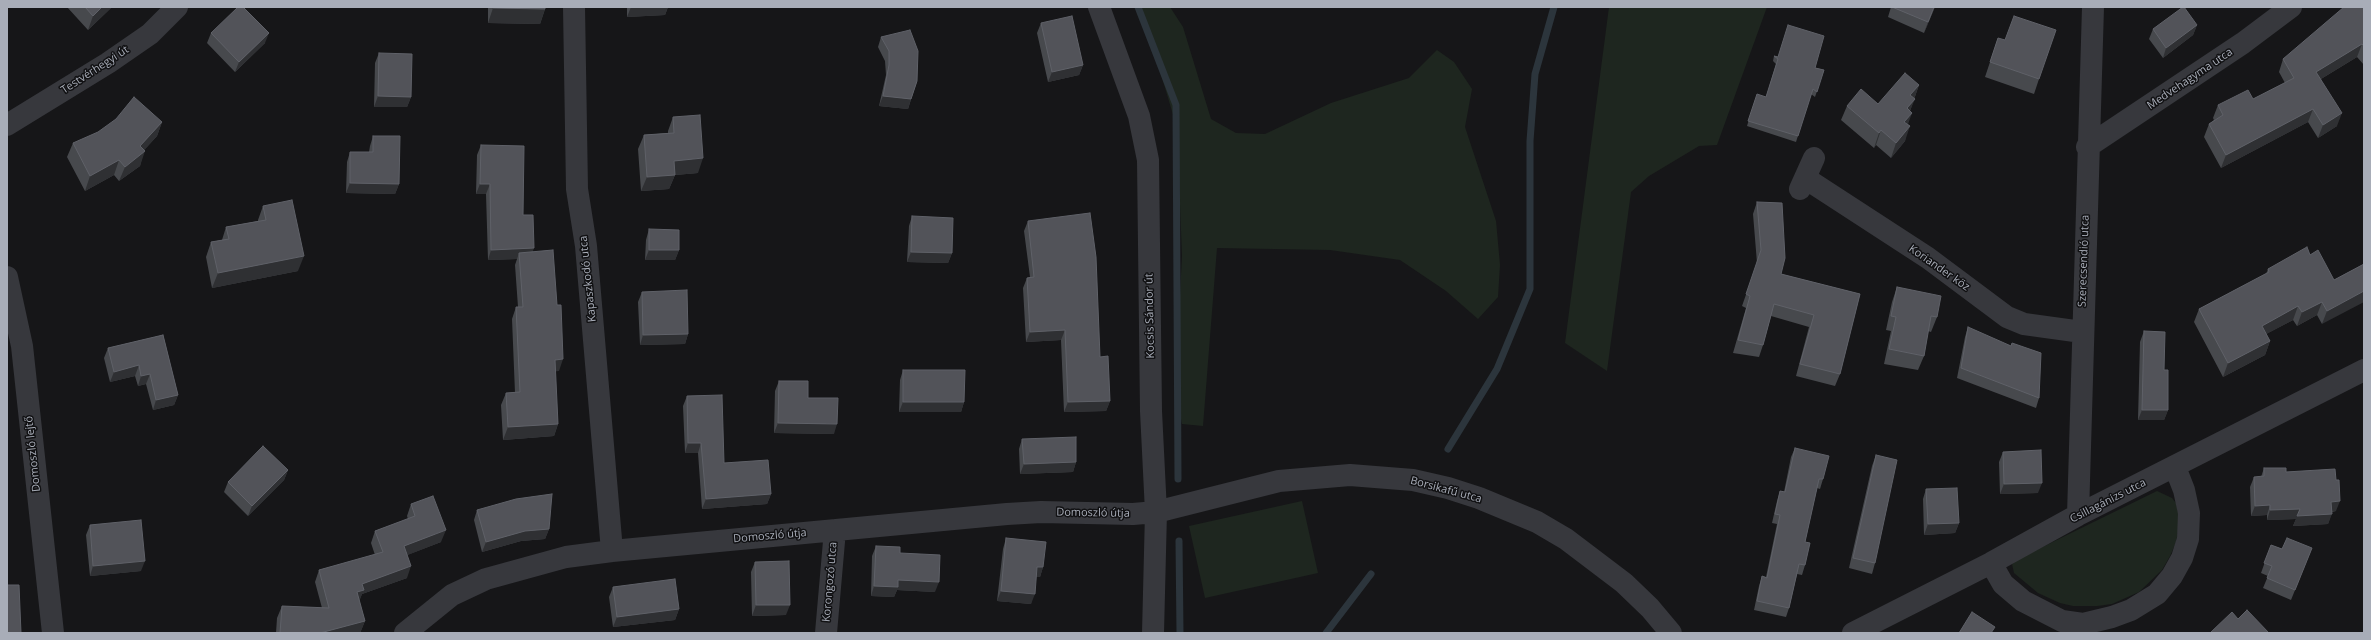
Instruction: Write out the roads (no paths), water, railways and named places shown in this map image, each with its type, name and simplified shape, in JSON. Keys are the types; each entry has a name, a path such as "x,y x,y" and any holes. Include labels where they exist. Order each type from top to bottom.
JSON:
{"street":[{"name":"Testvérhegyi út","path":"7,125 150,34 177,7"},
{"name":"Kapaszkodó utca","path":"574,7 577,189 586,246 612,551"},
{"name":"Kocsis Sándor út","path":"1099,7 1139,116 1148,160 1151,411 1156,512 1154,633"},
{"name":"Szerecsendió utca","path":"2078,515 2087,147 2093,7"},
{"name":"Medvehagyma utca","path":"2087,147 2243,43 2291,7"},
{"name":"Koriander köz","path":"1814,158 1802,184 1928,258 2007,317 2024,324 2082,332"},
{"name":"Domoszló lejtő","path":"7,277 22,346 53,633"},
{"name":"Csillagánizs utca","path":"1853,633 1991,563 2078,515 2364,370"},
{"path":"1991,563 2003,584 2023,601 2062,621 2083,628 2131,610 2157,594 2172,576 2182,558 2188,539 2189,513 2184,490 2175,467"},
{"name":"Borsikafű utca","path":"1156,512 1279,481 1350,475 1413,480 1479,498 1538,522 1566,539 1624,583 1650,608 1671,633"},
{"name":"Domoszló útja","path":"405,633 452,595 486,579 566,557 612,551 1021,514 1133,514 1156,512"},
{"name":"Korongozó utca","path":"826,633 835,530"}],"waterway":[{"path":"1138,7 1176,105 1178,479"},
{"path":"1448,449 1497,369 1530,289 1530,141 1535,74 1554,7"},
{"path":"1179,541 1180,633"},
{"path":"1326,633 1371,574"}]}
